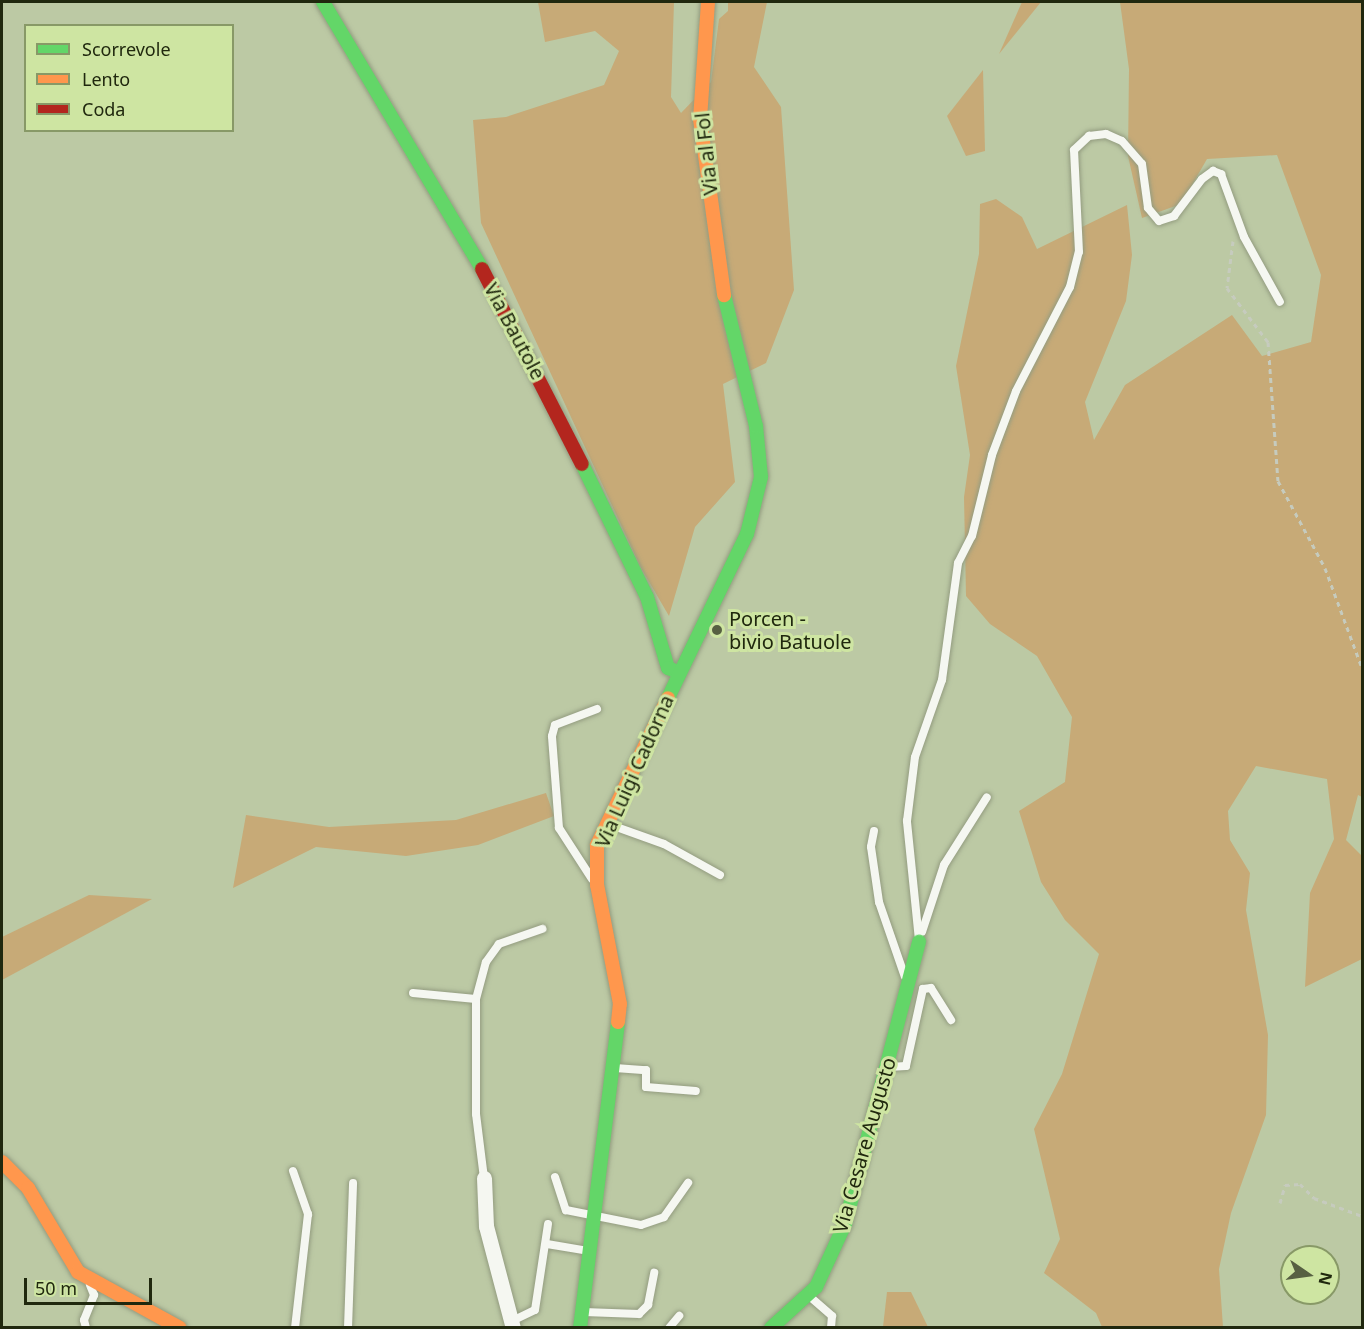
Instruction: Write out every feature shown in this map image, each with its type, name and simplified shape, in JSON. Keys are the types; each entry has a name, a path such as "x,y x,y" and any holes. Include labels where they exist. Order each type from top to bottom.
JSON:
{"street":[{"name":"Via Bautole","path":"323,2 510,316 647,597 668,668 678,672"},
{"name":"Via al Fol","path":"708,2 700,119 726,306"},
{"name":"Via Luigi Cadorna","path":"580,1328 615,1068 620,1004 597,885 597,845 678,672 747,534 761,477 756,426 726,306"},
{"name":"Via Cesare Augusto","path":"771,1328 807,1295 845,1224 919,942"},
{"path":"2,1162 28,1188 78,1272 176,1327"},
{"path":"484,1178 486,1226 512,1324"}],"lane":[{"path":"919,942 907,821 915,757 942,680 958,563 972,536 992,455 1016,391 1070,287 1078,252 1074,150 1089,136 1106,134 1122,141 1142,164 1148,208 1158,221 1174,216 1202,179 1213,171 1221,174 1238,218 1280,302"},
{"path":"597,709 555,725 552,736 559,828 597,885"},
{"path":"919,942 944,865 987,797"},
{"path":"607,823 664,844 720,875"},
{"path":"874,831 871,847 879,902 908,984"},
{"path":"484,1178 476,1114 476,999 486,962 499,944 542,929"},
{"path":"887,1066 906,1066 923,989 931,988 951,1020"},
{"path":"413,993 476,999"},
{"path":"615,1068 646,1070 646,1087 696,1091"},
{"path":"292,1171 308,1214 295,1328"},
{"path":"555,1177 566,1210 595,1220 656,1221 688,1183"},
{"path":"348,1328 353,1183"},
{"path":"512,1324 535,1310 547,1245 548,1224"},
{"path":"547,1245 591,1251"},
{"path":"582,1312 639,1314 648,1305 654,1273"},
{"path":"86,1277 94,1294 84,1320 86,1328"},
{"path":"807,1295 832,1316 831,1328"},
{"path":"669,1328 680,1316"}],"path":[{"path":"1238,218 1227,288 1268,342 1278,481 1325,568 1362,668"},
{"path":"1280,1203 1285,1185 1300,1184 1314,1198 1362,1216"}],"shaded area":[{"path":"538,2 674,2 671,97 681,113 711,82 719,19 728,11 728,2 767,2 754,67 781,107 794,290 766,363 723,384 735,482 695,527 669,616 641,568 481,223 473,120 506,117 604,85 619,51 595,31 545,42"},
{"path":"1022,2 1041,2 999,54"},
{"path":"1120,2 1362,2 1362,797 1358,795 1346,840 1362,856 1362,959 1305,987 1310,893 1334,839 1327,779 1256,766 1228,811 1230,840 1250,873 1246,910 1268,1035 1266,1115 1231,1213 1219,1269 1223,1327 1102,1327 1096,1313 1044,1273 1060,1239 1034,1129 1062,1074 1099,954 1065,920 1041,882 1019,811 1065,782 1072,717 1037,656 990,624 966,596 964,497 970,455 956,366 979,254 980,204 996,199 1022,217 1037,249 1127,205 1132,255 1126,301 1085,402 1094,440 1125,385 1232,315 1262,356 1311,342 1321,275 1277,155 1207,159 1181,204 1142,218 1128,156 1129,69"},
{"path":"983,70 985,151 966,156 947,116"},
{"path":"546,793 554,816 478,845 406,856 316,847 233,888 246,815 329,827 456,820"},
{"path":"89,895 152,899 2,980 2,937"},
{"path":"887,1292 911,1292 928,1327 883,1327"}],"traffic: fast":[{"path":"323,2 482,269"},
{"path":"668,698 747,534 761,477 756,426 724,295"},
{"path":"582,464 647,597 668,668 678,672"},
{"path":"771,1328 816,1287 845,1224 919,942"},
{"path":"580,1328 618,1022"}],"traffic: slow":[{"path":"708,2 700,119 724,295"},
{"path":"618,1022 620,1004 597,885 597,845 668,698"},
{"path":"2,1162 28,1188 78,1272 180,1328"}],"traffic: jam":[{"path":"482,269 582,464"}],"place":[{"name":"Porcen - bivio Batuole","path":"717,630"}]}
